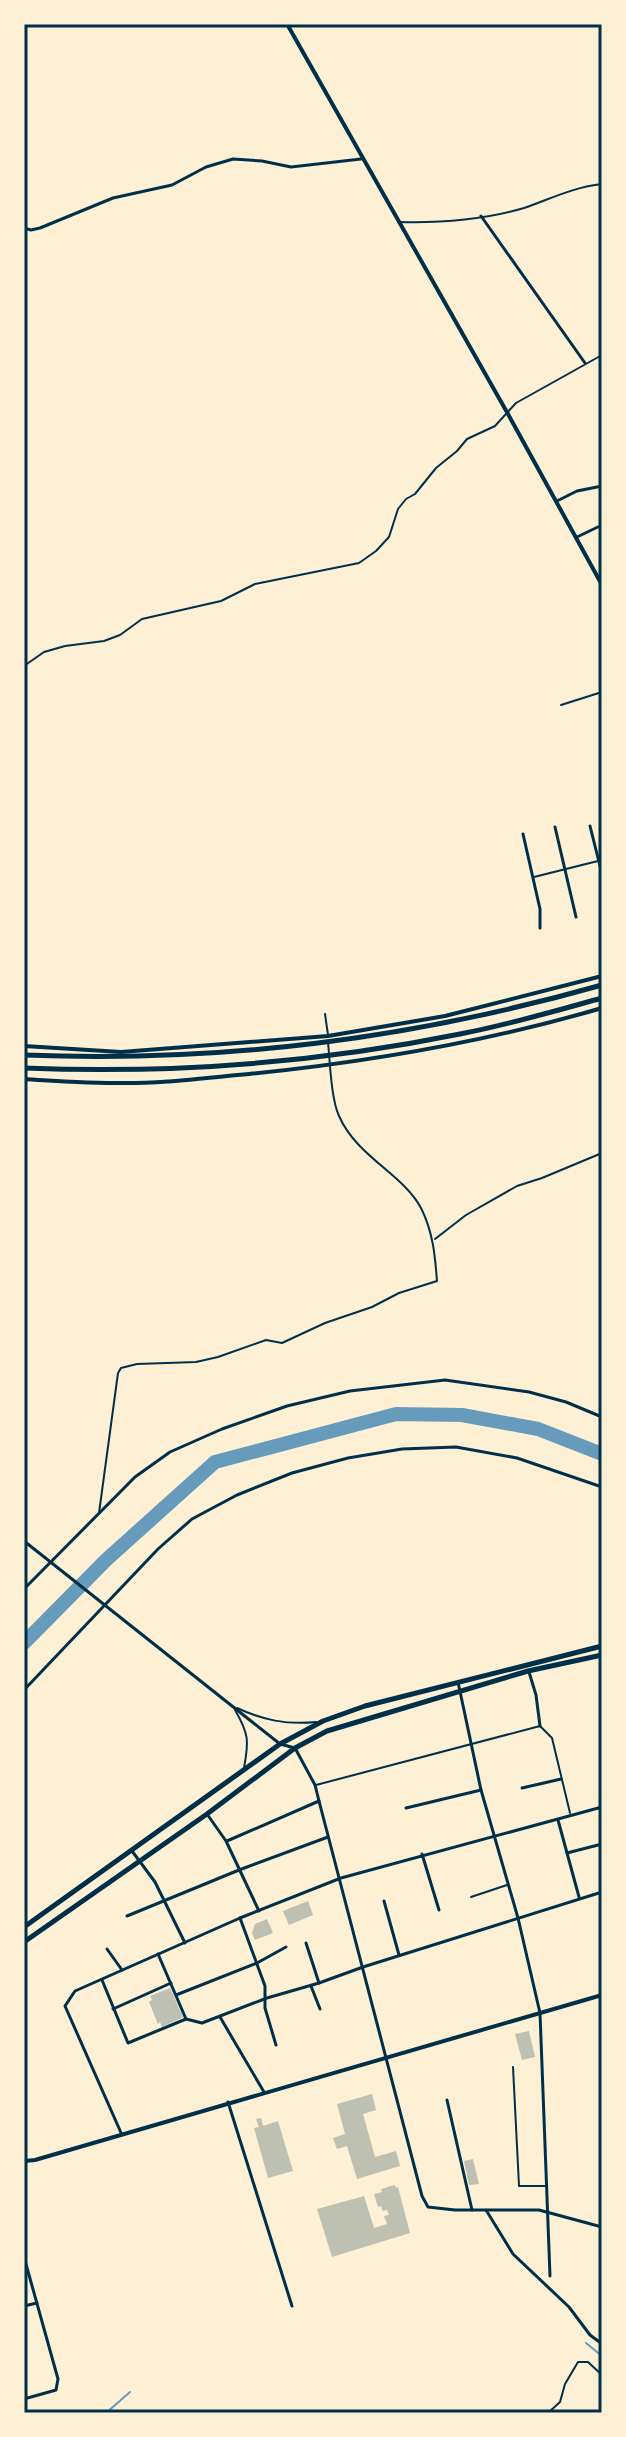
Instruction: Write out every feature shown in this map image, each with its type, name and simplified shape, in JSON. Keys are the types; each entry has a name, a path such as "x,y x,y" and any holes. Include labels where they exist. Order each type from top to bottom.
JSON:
{"main road":[{"path":"24,1055 97,1058 163,1056 340,1041 448,1023 602,985"},
{"path":"24,1068 127,1070 286,1060 463,1034 602,998"},
{"path":"24,1927 280,1744 323,1721 365,1706 458,1681 602,1646"},
{"path":"24,1942 207,1814 295,1748 327,1731 528,1671 602,1655"}],"street":[{"path":"287,24 602,585"},
{"path":"24,228 40,228 113,198 172,185 206,167 233,159 291,167 361,159"},
{"path":"481,216 585,363"},
{"path":"556,501 577,491 602,486"},
{"path":"576,538 602,525"},
{"path":"590,826 602,874"},
{"path":"555,827 576,917"},
{"path":"523,834 540,909 540,928"},
{"path":"24,1046 121,1052 328,1036 445,1016 602,976"},
{"path":"24,1079 117,1083 331,1066 424,1051 556,1022 602,1008"},
{"path":"24,1589 135,1477 170,1452 287,1406 350,1391 445,1380 529,1392 566,1402 602,1417"},
{"path":"24,1690 103,1603 192,1519 237,1495 292,1473 348,1458 402,1449 456,1447 517,1458 602,1487"},
{"path":"24,1541 280,1744 295,1748 315,1785 422,2196 428,2207 523,2209 547,2212 602,2227"},
{"path":"528,1671 536,1695 540,1726"},
{"path":"458,1681 470,1746 518,1918 540,2013 550,2276"},
{"path":"522,1788 561,1779"},
{"path":"406,1808 481,1790"},
{"path":"226,1841 319,1801"},
{"path":"122,2135 65,2006 75,1991 240,1918 341,1878 602,1807"},
{"path":"207,1814 226,1841 259,1911"},
{"path":"558,1820 579,1899"},
{"path":"127,1916 329,1836"},
{"path":"566,1853 602,1844"},
{"path":"132,1851 155,1882 185,1943"},
{"path":"422,1854 439,1910"},
{"path":"102,1980 128,2043 186,2019 202,2023 267,1998 602,1892"},
{"path":"384,1901 399,1955"},
{"path":"240,1918 265,1986 265,2008 276,2045"},
{"path":"306,1943 319,1983"},
{"path":"176,1995 257,1963 286,1947"},
{"path":"107,1949 122,1970"},
{"path":"158,1954 186,2019"},
{"path":"113,2009 171,1983"},
{"path":"311,1986 320,2009"},
{"path":"24,2161 602,1995"},
{"path":"220,2017 264,2092"},
{"path":"447,2100 472,2210"},
{"path":"228,2102 292,2306"},
{"path":"486,2210 513,2254 569,2307 585,2329 602,2344"},
{"path":"24,2257 58,2379 56,2390 24,2399"},
{"path":"24,2306 37,2303"}],"lane":[{"path":"398,222 441,223 481,216 522,208 564,191 602,184"},
{"path":"24,666 44,652 104,641 120,635 142,619 221,601 255,584 359,563 389,537 398,509 406,499 467,439 495,426 516,403 602,355"},
{"path":"561,705 602,692"},
{"path":"534,877 600,860"},
{"path":"99,1514 121,1368 137,1364 196,1362 266,1340 282,1343 399,1293 437,1281 434,1240 420,1207 405,1188 353,1140 337,1113 325,1014"},
{"path":"434,1240 466,1215 517,1186 602,1153"},
{"path":"232,1706 261,1719 280,1723 323,1721"},
{"path":"232,1706 248,1737 244,1771"},
{"path":"315,1785 540,1726 552,1738 571,1816"},
{"path":"471,1897 509,1885"},
{"path":"513,2067 519,2186 548,2186"}],"path":[{"path":"548,2413 560,2402 565,2384 578,2362 588,2362 602,2375"}],"building":[{"path":"308,1901 313,1915 289,1925 283,1911"},
{"path":"267,1919 273,1933 255,1940 252,1933 255,1924"},
{"path":"170,1988 183,2017 162,2027 149,2002 152,2000 150,1996"},
{"path":"529,2031 535,2057 522,2060 515,2034"},
{"path":"372,2094 376,2110 363,2114 375,2157 396,2151 400,2166 357,2179 347,2146 337,2149 333,2138 345,2134 337,2104"},
{"path":"261,2118 263,2126 278,2121 293,2171 268,2178 254,2128 259,2127 256,2119"},
{"path":"473,2159 479,2184 469,2185 464,2161"},
{"path":"395,2185 410,2233 332,2257 317,2209 364,2196 374,2228 387,2224 384,2216 389,2215 387,2210 378,2207 374,2194"}],"waterway":[{"path":"24,1643 106,1560 215,1462 396,1414 462,1415 538,1429 602,1454"},
{"path":"586,2343 602,2356"},
{"path":"106,2413 130,2392"}]}
